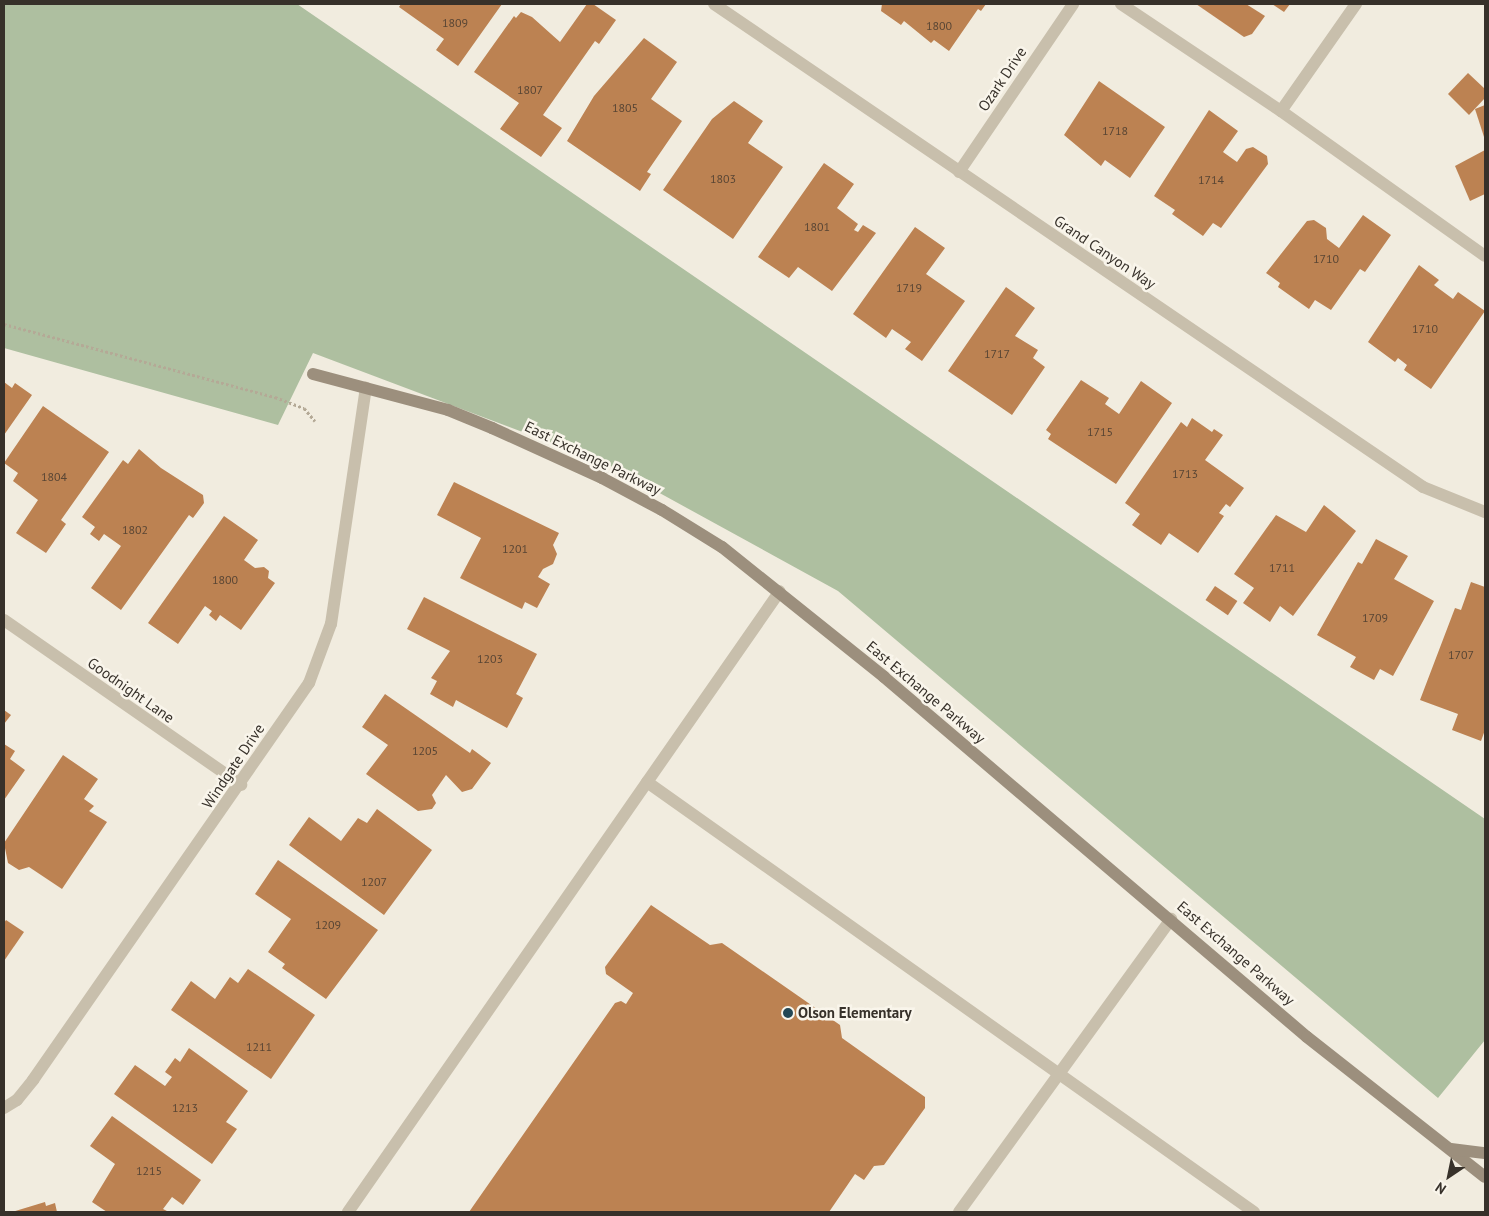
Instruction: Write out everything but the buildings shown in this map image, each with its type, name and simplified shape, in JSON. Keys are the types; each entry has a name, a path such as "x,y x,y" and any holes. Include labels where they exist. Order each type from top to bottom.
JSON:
{"street":[{"name":"Grand Canyon Way","path":"714,4 1423,487 1485,512"},
{"name":"Ozark Drive","path":"959,172 1073,4"},
{"path":"1121,4 1281,111 1485,256"},
{"path":"1281,111 1356,4"},
{"name":"East Exchange Parkway","path":"313,374 448,410 602,478 662,510 722,547 780,590 1307,1036 1485,1177"},
{"name":"Windgate Drive","path":"4,1108 17,1100 33,1080 240,786 309,683 331,624 366,388"},
{"path":"348,1212 780,590"},
{"name":"Goodnight Lane","path":"4,620 240,786"},
{"path":"647,782 1060,1072 1254,1212"},
{"path":"959,1212 1171,919"},
{"path":"1451,1149 1485,1153"}],"path":[{"path":"4,324 275,397 304,408 315,421"}],"green space":[{"path":"4,4 297,4 1485,819 1485,1040 1438,1098 838,591 605,463 313,353 278,425 4,348"}],"place":[{"name":"Olson Elementary","path":"788,1013"}]}
